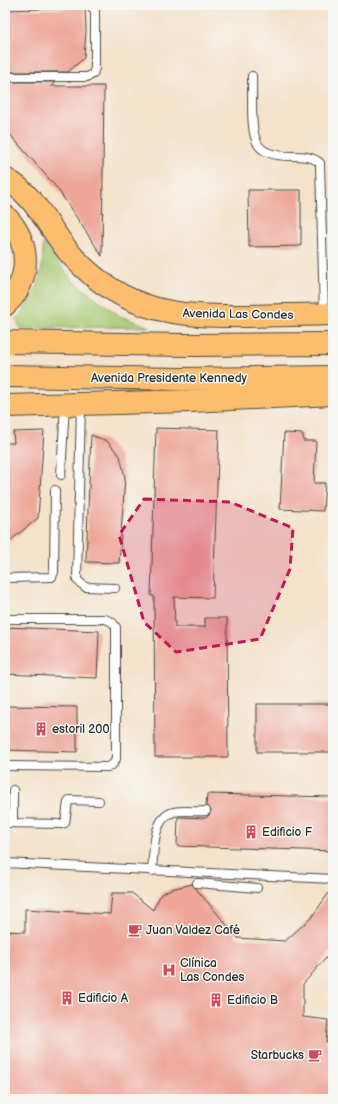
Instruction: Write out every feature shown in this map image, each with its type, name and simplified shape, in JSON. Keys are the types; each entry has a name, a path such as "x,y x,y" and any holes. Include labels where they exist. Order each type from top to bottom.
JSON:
{"main road":[{"name":"Avenida Las Condes","path":"6,179 30,200 69,252 88,272 109,288 138,303 169,312 201,316 328,314"},
{"path":"5,216 18,233 25,263 23,280 18,290 5,305"},
{"path":"5,342 184,345 333,344"},
{"name":"Avenida Presidente Kennedy","path":"5,376 182,379 333,377"},
{"path":"5,406 333,394"}],"lane":[{"path":"5,77 87,77 93,74 95,10 89,5"},
{"path":"252,76 254,133 259,146 268,153 282,156 314,158 320,163 328,314"},
{"path":"61,475 73,404"},
{"path":"73,404 77,580 85,587 115,588"},
{"path":"5,578 49,578 54,572 55,490"},
{"path":"5,619 106,619 112,622 116,627 116,759 113,764 108,767 5,766"},
{"path":"13,790 9,823 62,824 67,820 69,800 99,801"},
{"path":"152,871 156,836 162,820 174,812 206,811"},
{"path":"5,863 333,879"},
{"path":"197,883 257,888"}],"highlighted area":[{"path":"144,499 230,502 293,528 290,569 260,639 176,652 144,622 119,535"}],"green space":[{"path":"43,243 74,282 120,316 150,327 20,328 16,319 35,292 41,276"}],"building":[{"path":"85,8 86,31 84,58 68,72 5,72 5,10"},
{"path":"5,82 55,82 51,86 104,86 102,256 57,188 5,129"},
{"path":"248,190 301,190 301,246 249,247"},
{"path":"156,428 219,430 213,598 174,597 175,627 205,627 205,618 227,618 228,757 155,757 154,596 151,596"},
{"path":"44,431 38,518 5,545 5,443 14,443 13,432"},
{"path":"284,433 303,434 303,441 316,441 314,483 325,483 323,511 280,509"},
{"path":"91,435 107,441 120,456 125,477 119,563 86,562"},
{"path":"5,627 99,631 97,678 5,674"},
{"path":"257,704 333,704 333,752 257,752"},
{"name":"estoril 200","path":"5,706 77,707 77,752 5,750"},
{"name":"Edificio F","path":"207,794 333,797 333,851 177,846 178,817 206,818 211,810 206,806"},
{"name":"Clínica Las Condes","path":"192,884 238,938 285,941 311,918 333,887 333,950 303,984 303,1017 328,1020 326,1042 333,1042 333,1099 5,1099 5,931 25,932 25,909 110,914 112,893 132,893 153,910 161,894 171,889"}],"place":[{"name":"estoril 200","path":"41,729"},
{"name":"Edificio F","path":"251,832"},
{"name":"Juan Valdez Café","path":"135,930"},
{"name":"Clínica Las Condes","path":"169,970"},
{"name":"Edificio A","path":"67,998"},
{"name":"Edificio B","path":"216,1000"},
{"name":"Starbucks","path":"315,1055"}]}
